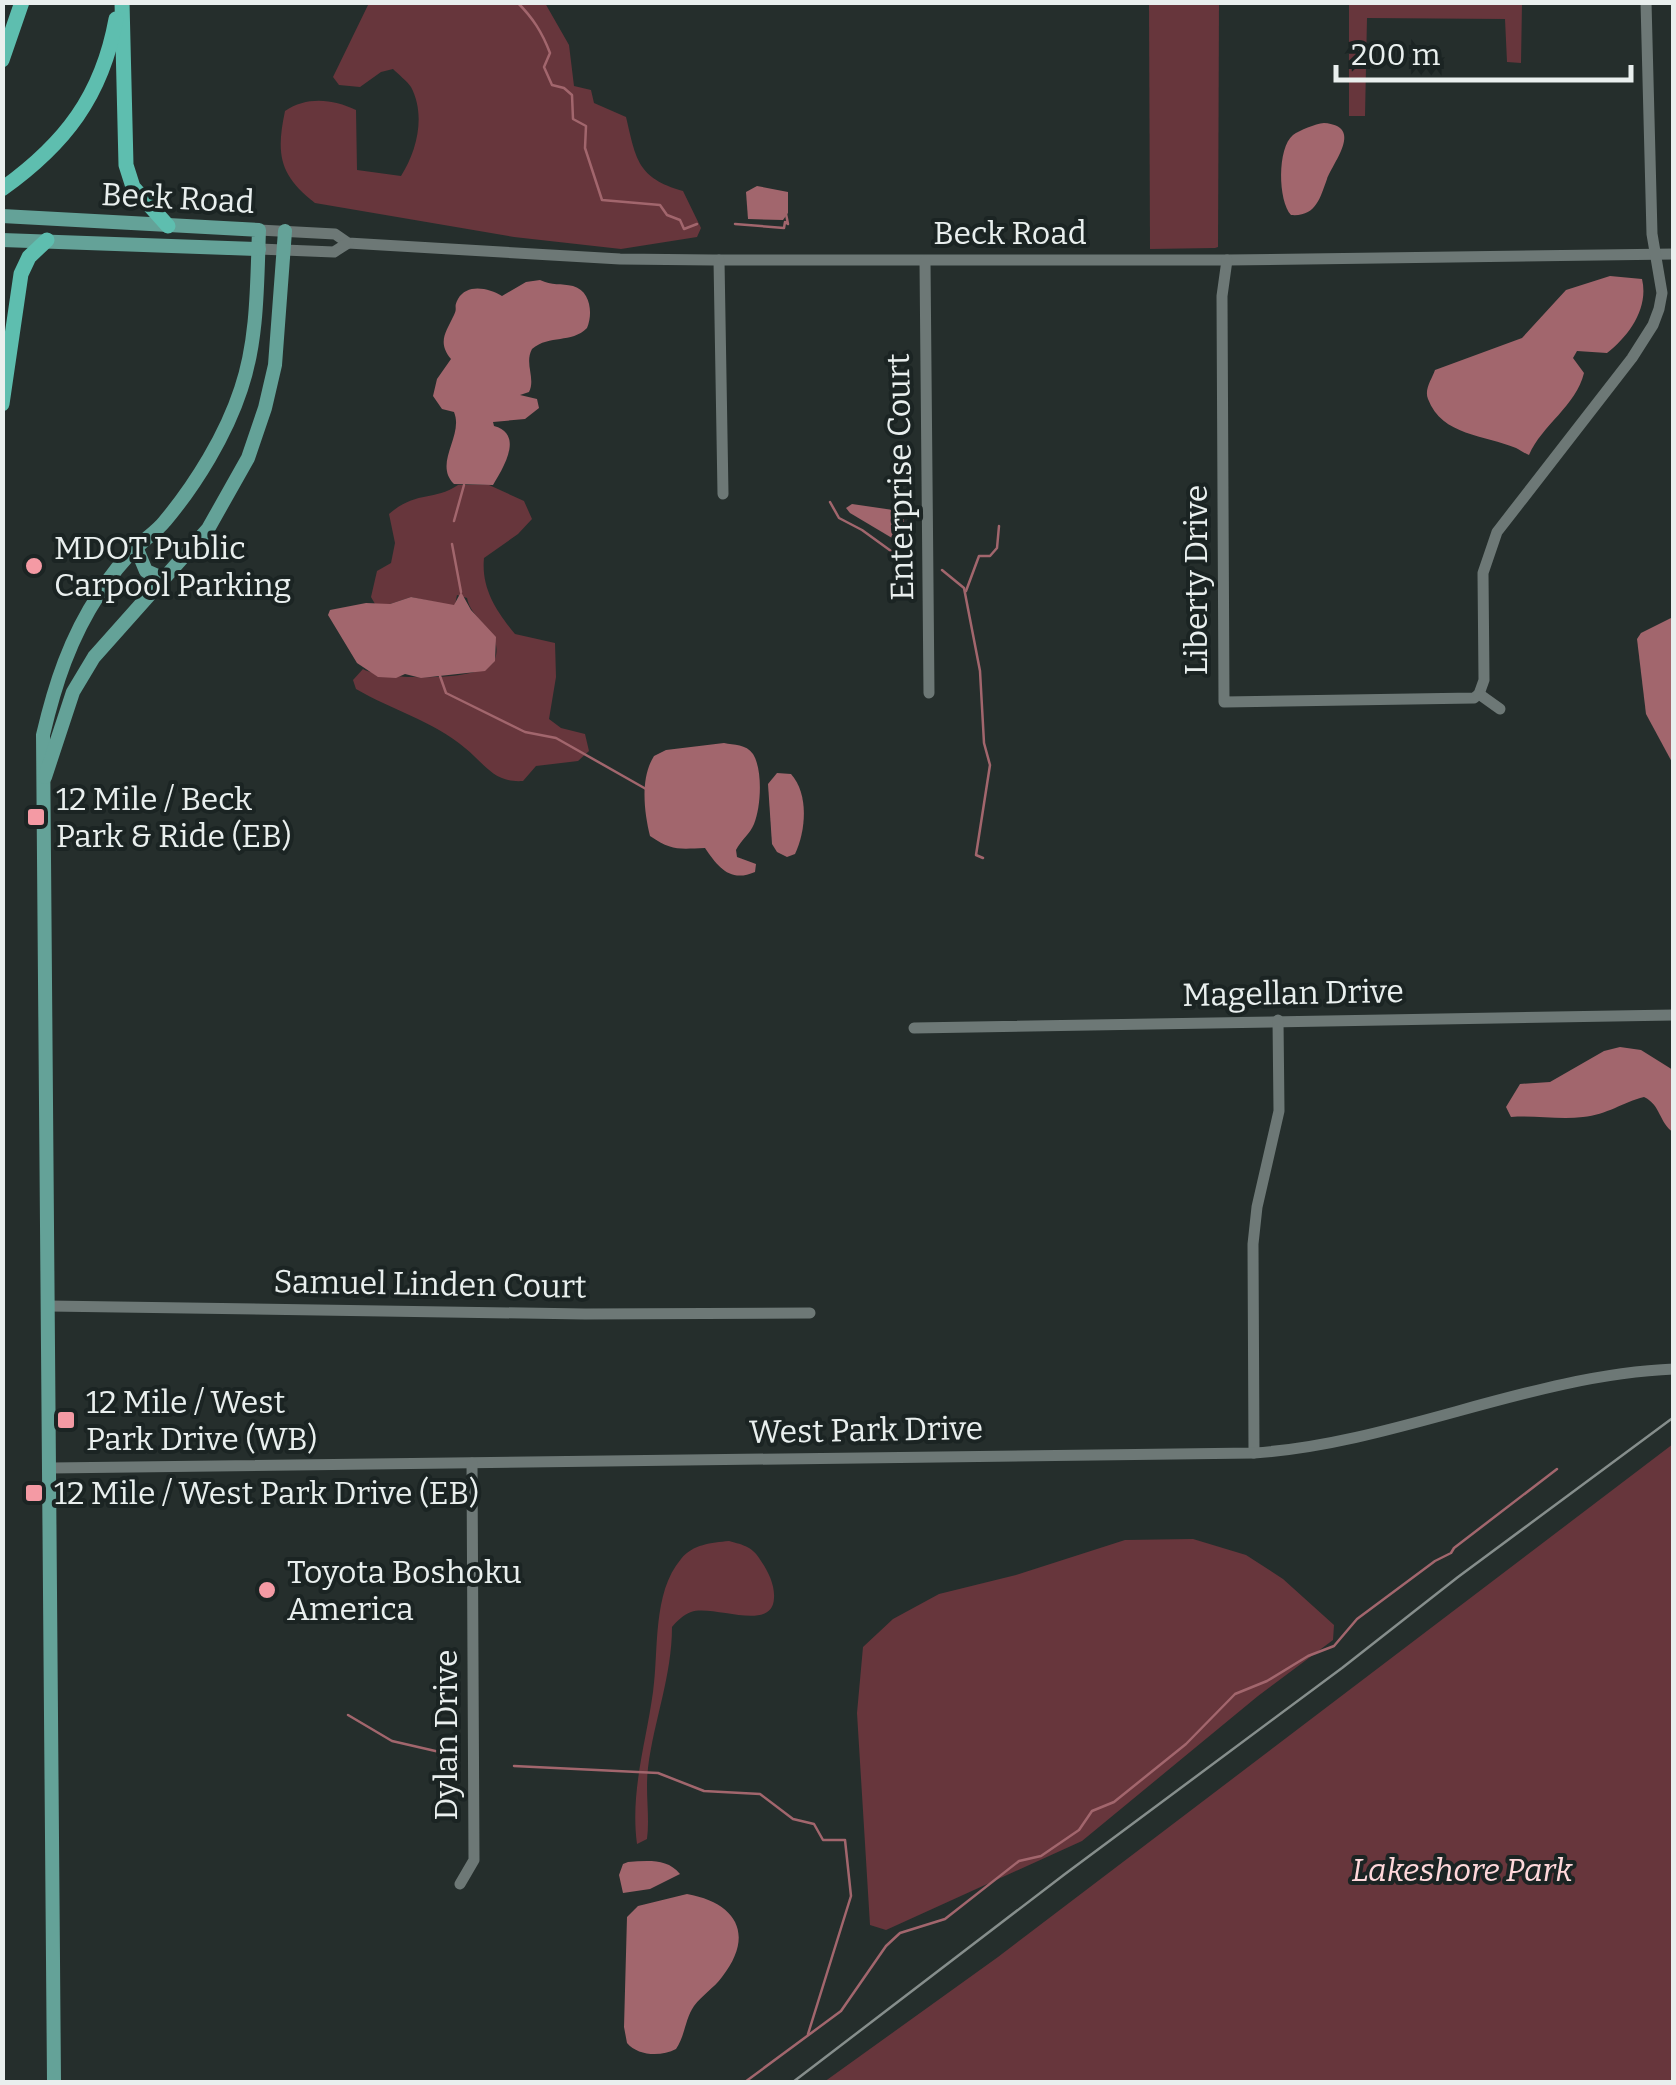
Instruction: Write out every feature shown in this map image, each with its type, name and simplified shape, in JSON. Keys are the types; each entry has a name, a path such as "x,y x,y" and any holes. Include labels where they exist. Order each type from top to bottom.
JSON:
{"highway":[{"path":"2,60 22,2"},
{"path":"2,189 54,148 80,116 102,74 120,2"},
{"path":"120,2 126,165 133,188 168,226"},
{"path":"4,399 21,274 29,257 47,240"},
{"path":"2,335 6,356 4,399"}],"main road":[{"name":"Beck Road","path":"2,216 259,230"},
{"path":"54,2082 43,735 54,687 72,640 99,593 181,500 216,444 241,390 252,346 259,230"},
{"path":"43,782 73,692 94,657 208,529 248,458 266,408 275,364 285,231"},
{"name":"Beck Road","path":"2,240 258,249"},
{"path":"136,547 146,572 162,578"},
{"path":"72,640 90,647 94,657"}],"street":[{"path":"1500,709 1479,694 1484,680 1482,587 1486,557 1497,532 1620,374 1653,325 1662,293 1649,171 1646,2"},
{"name":"Beck Road","path":"259,230 335,234 348,244"},
{"name":"Beck Road","path":"258,249 334,252 348,244 601,258 925,261 1674,254"},
{"path":"719,260 723,494"},
{"name":"Liberty Drive","path":"1227,260 1222,296 1224,702 1467,700 1479,694"},
{"name":"Enterprise Court","path":"925,261 929,693"},
{"name":"Magellan Drive","path":"914,1028 1674,1015"},
{"path":"1254,1453 1253,1244 1259,1197 1279,1111 1278,1020"},
{"name":"Samuel Linden Court","path":"49,1306 810,1313"},
{"name":"West Park Drive","path":"50,1468 1254,1453 1338,1444 1572,1383 1674,1370"},
{"name":"Dylan Drive","path":"460,1884 474,1860 472,1463"}],"green space":[{"path":"369,3 545,3 569,45 574,86 591,90 594,103 626,117 641,165 656,180 683,191 701,228 697,237 621,249 514,237 315,203 294,183 283,163 285,111 293,106 320,101 356,110 357,170 401,176 415,144 419,121 416,98 393,69 381,72 360,87 339,85 333,77"},
{"path":"1149,3 1219,3 1215,248 1150,249"},
{"path":"1349,3 1522,3 1521,63 1507,62 1505,19 1367,18 1365,116 1349,116"},
{"path":"458,485 489,485 524,501 532,519 484,558 487,589 515,634 555,643 556,677 549,719 561,728 585,734 589,751 578,761 536,766 523,781 497,776 453,739 356,689 353,680 363,669 410,677 455,676 488,667 495,659 495,641 467,598 457,595 455,605 449,605 411,597 375,604 371,597 377,571 391,563 395,543 389,514 408,502"},
{"name":"Lakeshore Park","path":"1673,1444 1673,2082 824,2082 998,1957"},
{"path":"1193,1539 1246,1555 1283,1579 1334,1625 1333,1640 1258,1696 1082,1841 886,1930 870,1925 857,1713 863,1647 893,1619 939,1594 1016,1575 1125,1540"},
{"path":"729,1541 744,1545 764,1565 773,1588 771,1608 753,1616 691,1612 672,1627 669,1663 648,1768 647,1839 637,1844 637,1787 665,1588 681,1559 691,1550"}],"shaded area":[{"path":"1324,123 1342,130 1343,145 1316,205 1306,213 1291,215 1282,187 1284,151 1293,135"},
{"path":"757,186 788,192 788,213 783,220 748,219 746,192"},
{"path":"1610,276 1642,279 1640,311 1623,338 1607,353 1577,351 1573,358 1584,373 1580,385 1529,455 1454,427 1435,411 1427,392 1435,370 1522,338 1566,290"},
{"path":"540,280 573,286 584,293 590,310 587,328 532,349 531,387 520,395 537,399 539,408 525,419 493,422 510,443 506,461 493,485 454,484 448,476 447,458 455,430 454,412 442,409 433,396 437,379 451,359 444,342 457,302 472,289 502,296 526,282"},
{"path":"852,504 900,511 904,519 902,537 892,538 850,513 846,508"},
{"path":"461,592 471,610 496,637 495,661 485,671 421,678 405,674 378,677 357,663 328,615 330,610 366,603 390,604 411,597 454,605"},
{"path":"1673,617 1673,764 1646,714 1637,639 1641,633"},
{"path":"724,743 750,751 758,769 756,817 736,850 737,857 756,864 755,872 746,875 726,871 705,848 676,848 658,841 650,836 646,816 645,784 654,756 666,750"},
{"path":"777,773 791,774 803,802 799,845 795,854 787,857 772,844 768,784"},
{"path":"1620,1047 1641,1050 1673,1070 1673,1132 1644,1097 1592,1116 1511,1117 1506,1107 1520,1084 1550,1082 1604,1051"},
{"path":"628,1862 663,1863 680,1874 650,1889 623,1893 619,1875"},
{"path":"687,1894 704,1898 729,1913 739,1935 737,1948 722,1977 694,2006 676,2049 643,2053 627,2043 624,2027 627,1917 638,1906"}],"waterway":[{"path":"517,2 547,45 550,53 544,67 552,85 572,95 573,119 586,126 585,148 602,200 660,205 667,215 680,220 684,229 697,224"},
{"path":"735,224 784,228 785,222 788,224 786,214"},
{"path":"454,521 464,485"},
{"path":"830,502 839,518 891,551"},
{"path":"966,591 979,556 990,556 997,548 999,526"},
{"path":"452,544 461,592"},
{"path":"942,570 964,588 980,671 984,743 990,765 976,855 983,858"},
{"path":"440,676 446,693 525,732 556,738 646,789"},
{"path":"745,2082 841,2011 886,1946 900,1933 945,1919 1019,1861 1041,1856 1079,1830 1092,1811 1114,1802 1186,1744 1235,1694 1334,1646 1357,1619 1451,1553 1557,1469"},
{"path":"348,1715 392,1741 457,1756"},
{"path":"514,1766 658,1773 704,1791 760,1794 793,1819 814,1824 823,1840 845,1840 851,1896 808,2034"}],"railway":[{"path":"793,2082 1674,1417"}],"place":[{"name":"MDOT Public Carpool Parking","path":"34,566"},
{"name":"12 Mile / Beck Park & Ride (EB)","path":"36,817"},
{"name":"12 Mile / West Park Drive (WB)","path":"66,1420"},
{"name":"12 Mile / West Park Drive (EB)","path":"34,1493"},
{"name":"Toyota Boshoku America","path":"267,1590"}]}
